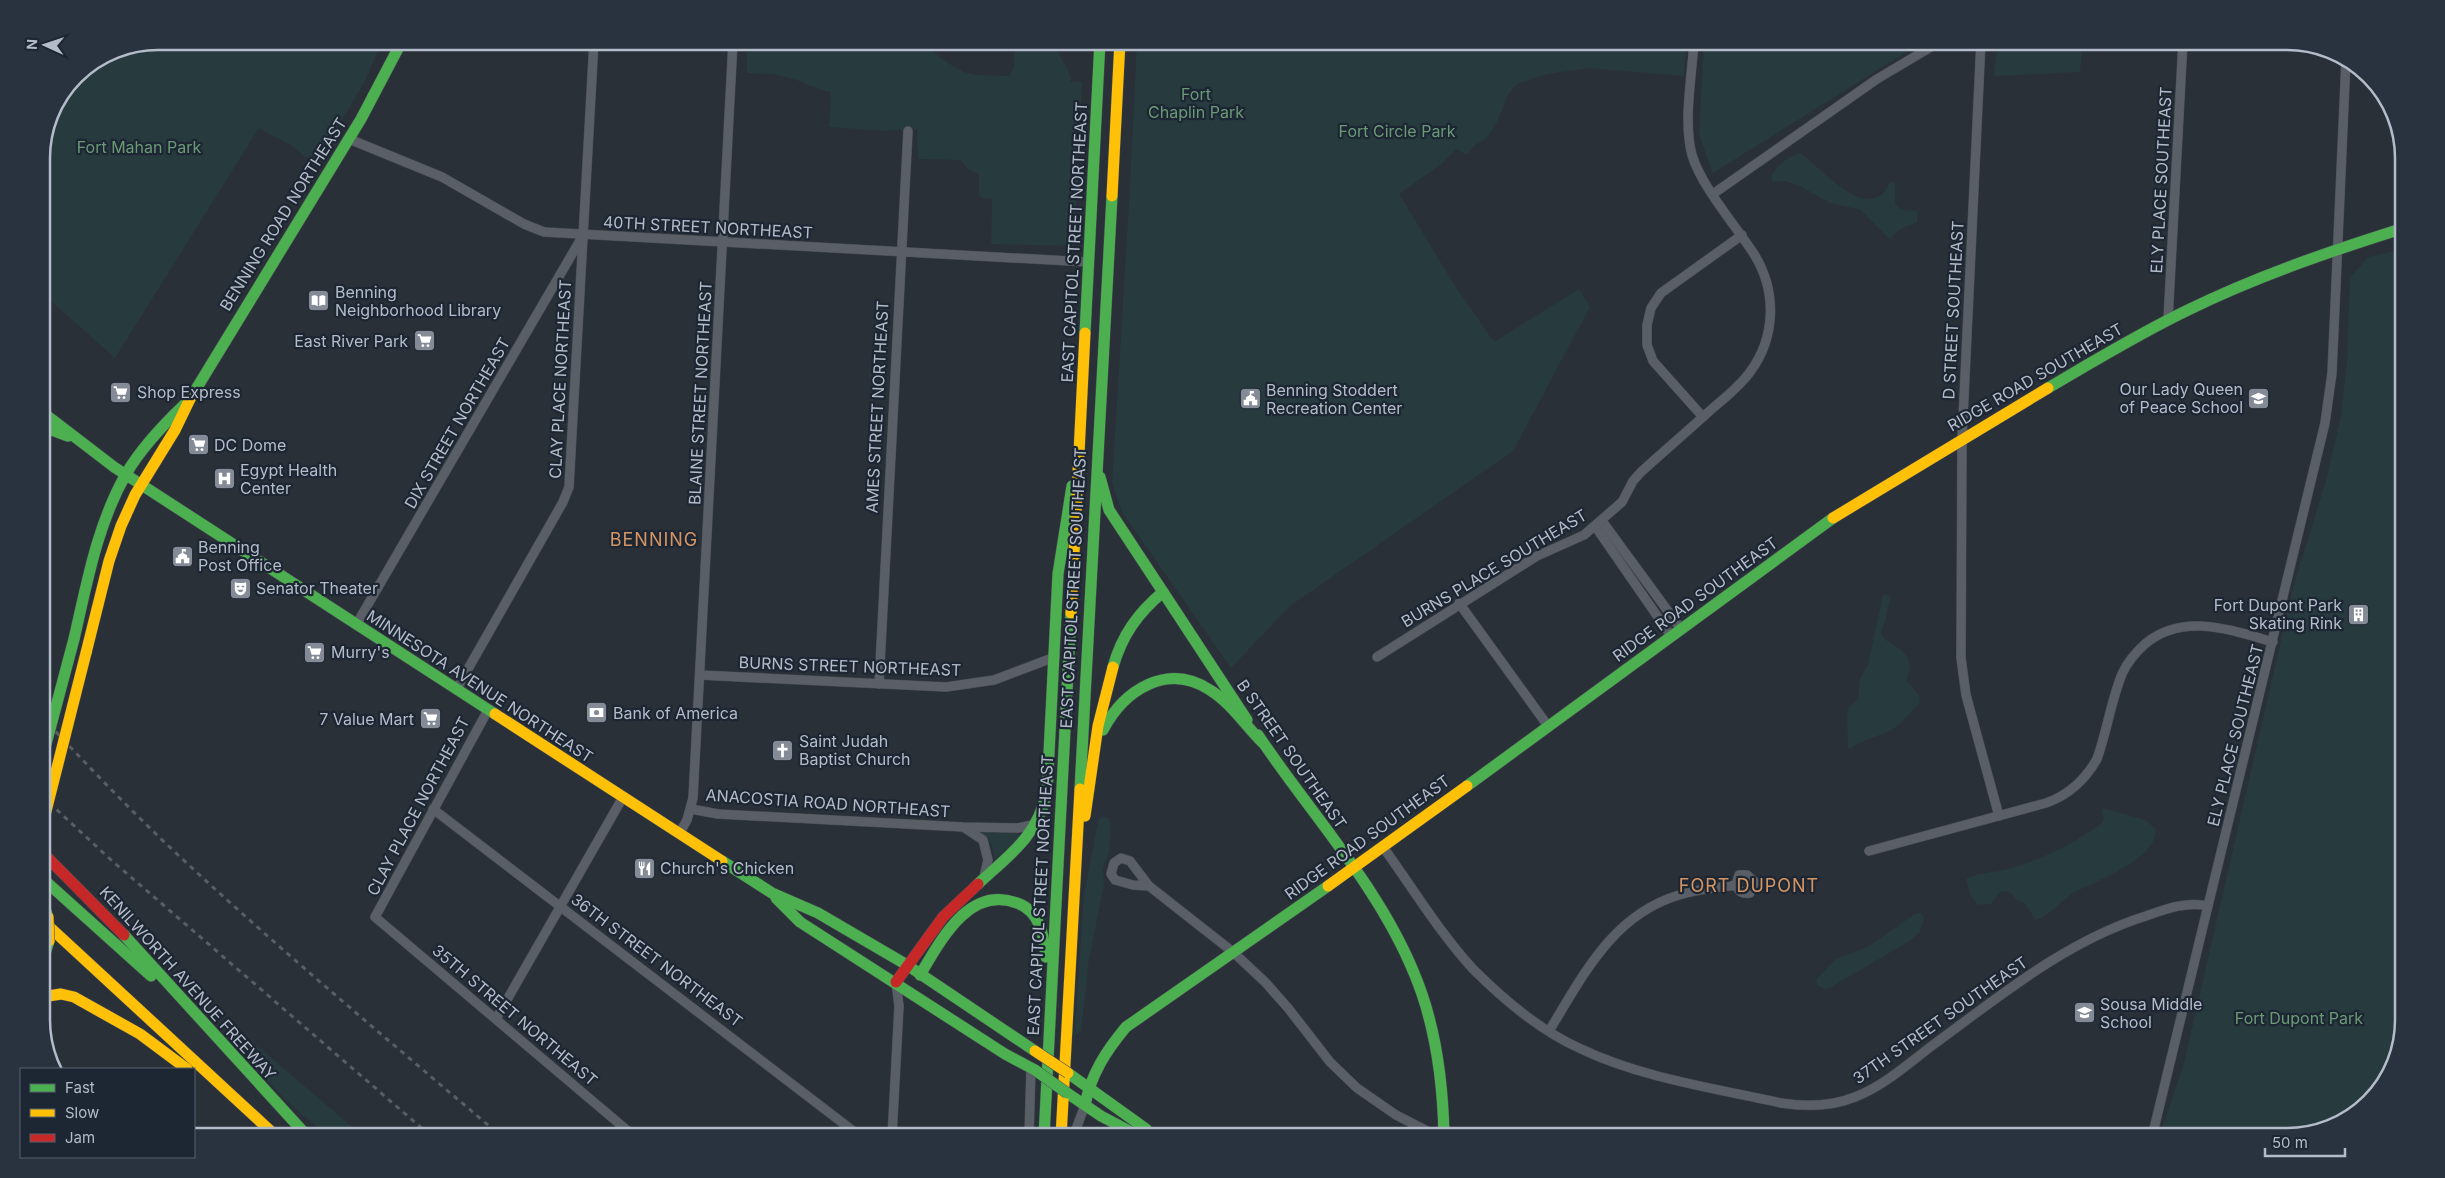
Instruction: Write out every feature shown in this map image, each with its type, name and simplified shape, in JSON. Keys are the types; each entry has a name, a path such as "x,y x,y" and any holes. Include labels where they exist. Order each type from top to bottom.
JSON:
{"main road":[{"name":"BENNING ROAD NORTHEAST","path":"50,795 119,532 142,484 180,422 188,402 376,93 398,50"},
{"name":"EAST CAPITOL STREET NORTHEAST","path":"1044,1128 1100,50"},
{"name":"EAST CAPITOL STREET SOUTHEAST","path":"1061,1128 1119,50"},
{"name":"RIDGE ROAD SOUTHEAST","path":"1084,1105 1087,1086 1109,1046 1126,1027 1383,847 1832,518 1962,439 2168,320 2252,282 2339,248 2395,231"},
{"name":"BENNING ROAD NORTHEAST","path":"50,729 103,525 126,475 172,417 188,402"},
{"name":"MINNESOTA AVENUE NORTHEAST","path":"50,418 126,475 356,626 772,893 818,913 907,965 1087,1086 1145,1128"},
{"name":"MINNESOTA AVENUE NORTHEAST","path":"50,430 72,436"},
{"name":"EAST CAPITOL STREET NORTHEAST","path":"907,965 943,916 1027,839 1037,824 1047,792 1062,541 1080,445"},
{"name":"B STREET SOUTHEAST","path":"1097,447 1100,480 1109,510 1262,742 1352,868 1405,952 1419,987 1430,1023 1440,1071 1443,1128"},
{"path":"1074,899 1107,683 1117,652 1140,612 1163,592"},
{"path":"1096,755 1105,725 1120,702 1142,685 1166,679 1189,681 1210,690 1262,742"},
{"name":"KENILWORTH AVENUE FREEWAY","path":"50,860 106,914 258,1087 299,1128"},
{"path":"50,885 204,1025"},
{"name":"MINNESOTA AVENUE NORTHEAST","path":"772,893 800,922 896,982 1005,1054 1033,1069 1084,1105 1125,1128"},
{"path":"909,992 947,932 974,906 995,899 1016,902 1030,911 1042,928 1049,987 1049,1036"},
{"path":"50,924 266,1128"},
{"path":"896,982 907,965"},
{"path":"50,996 61,994 74,997 140,1034 186,1068"},
{"path":"195,1076 263,1128"}],"street":[{"name":"CLAY PLACE NORTHEAST","path":"456,690 569,487 593,50"},
{"name":"BLAINE STREET NORTHEAST","path":"679,834 691,809 700,675 733,50"},
{"name":"BURNS PLACE SOUTHEAST","path":"1377,657 1459,603 1537,556 1584,535 1622,502 1637,476 1750,372 1768,336 1771,311 1769,290 1761,266 1713,194 1693,157 1690,139 1694,50"},
{"path":"1713,194 1877,79 1926,50"},
{"name":"D STREET SOUTHEAST","path":"1980,50 1962,439 1960,620 1962,673 1966,695 1999,816"},
{"name":"ELY PLACE SOUTHEAST","path":"2168,320 2183,50"},
{"name":"ELY PLACE SOUTHEAST","path":"2154,1128 2273,642 2328,406 2339,248 2346,67"},
{"name":"AMES STREET NORTHEAST","path":"879,684 908,131"},
{"name":"40TH STREET NORTHEAST","path":"348,139 442,177 530,228 544,232 583,236 1088,262"},
{"path":"1703,417 1653,361 1647,345 1647,325 1651,308 1662,293 1742,235"},
{"name":"DIX STREET NORTHEAST","path":"356,626 583,236"},
{"path":"1598,523 1676,633"},
{"path":"1459,603 1548,726"},
{"path":"1869,851 2053,801 2073,789 2084,778 2097,759 2126,667 2136,654 2155,637 2178,628 2198,625 2214,627 2273,642"},
{"name":"BURNS STREET NORTHEAST","path":"700,675 879,684 965,686 994,680 1055,657"},
{"name":"CLAY PLACE NORTHEAST","path":"375,917 488,710"},
{"path":"496,1019 623,798"},
{"name":"36TH STREET NORTHEAST","path":"433,809 849,1128"},
{"name":"ANACOSTIA ROAD NORTHEAST","path":"691,809 718,814 963,827 1018,828 1037,824"},
{"name":"ANACOSTIA ROAD NORTHEAST","path":"963,827 983,840 988,860 984,878"},
{"name":"37TH STREET SOUTHEAST","path":"1383,847 1451,942 1472,968 1518,1009 1549,1031 1592,1054 1638,1070 1781,1103 1811,1106 1832,1104 1860,1095 1878,1085 2018,983 2052,960 2084,942 2118,926 2164,910 2189,904 2208,906"},
{"path":"1149,886 1233,952 1280,998 1325,1056 1352,1083 1390,1111 1422,1128"},
{"path":"1549,1031 1603,946 1629,921 1648,908 1680,894 1736,886"},
{"name":"35TH STREET NORTHEAST","path":"375,917 625,1128"},
{"path":"892,1128 899,1006 896,982"},
{"path":"899,1006 909,992"},
{"path":"1030,1128 1033,1069"},
{"path":"1076,1128 1084,1105"}],"green space":[{"name":"Fort Mahan Park","path":"378,50 364,83 318,159 313,156 306,158 294,147 259,128 115,358 50,300 50,151 56,123 61,110 72,92 104,64 123,56 144,51"},
{"path":"747,50 930,50 964,72 976,75 1009,76 1014,67 1015,50 1059,50 1069,72 1071,82 1082,82 1074,246 991,244 992,198 982,198 979,195 979,174 968,169 961,160 918,159 917,129 884,131 829,127 831,92 820,90 785,77 747,73"},
{"path":"1137,50 1685,50 1684,76 1590,68 1547,74 1517,84 1509,93 1497,122 1487,138 1475,145 1467,155 1456,149 1440,165 1399,194 1455,286 1494,342 1579,289 1590,307 1513,451 1290,606 1231,668 1122,512 1112,483"},
{"path":"1704,50 1910,50 1713,173 1699,135"},
{"path":"1997,50 2082,50 2080,72 1994,76"},
{"path":"1800,153 1838,185 1860,198 1871,199 1881,195 1890,182 1895,183 1895,205 1903,210 1917,211 1917,222 1899,230 1890,239 1861,210 1830,203 1798,185 1784,181 1773,182 1771,177 1779,165 1786,159"},
{"name":"Fort Dupont Park","path":"2395,251 2395,1020 2391,1048 2384,1068 2368,1091 2347,1110 2322,1122 2308,1126 2287,1128 2162,1128 2184,1063 2293,588 2327,477 2341,416 2347,361 2350,278 2368,257"},
{"path":"1883,595 1891,598 1881,631 1886,640 1900,649 1908,658 1910,668 1907,681 1919,695 1920,702 1901,723 1890,731 1857,744 1850,749 1848,748 1847,715 1849,707 1858,699 1860,679 1868,665"},
{"path":"2103,808 2145,820 2155,828 2154,839 2148,849 2126,867 2075,892 2045,916 2035,919 2025,903 2015,899 2011,893 2006,891 2000,892 1991,904 1978,905 1971,896 1966,879 2021,865 2069,844 2102,823 2104,818 2101,810"},
{"path":"1102,816 1108,818 1111,823 1109,853 1103,868 1104,884 1089,960 1081,1032 1074,1036 1084,895 1098,821"},
{"path":"980,831 1018,832 1020,837 995,859 991,843"},
{"path":"1921,913 1924,918 1920,932 1908,942 1831,987 1826,989 1818,986 1816,980 1836,959 1869,946 1915,914"},
{"path":"249,1043 259,1047 354,1128 319,1128 270,1083 254,1057"}],"railway":[{"path":"50,725 142,821 177,854 338,997 491,1128"},
{"path":"50,803 110,859 422,1128"}],"traffic: fast":[{"path":"190,399 361,119 397,50"},
{"path":"1085,333 1100,50"},
{"path":"1080,789 1112,196"},
{"path":"2048,388 2170,319 2214,298 2294,265 2395,231"},
{"path":"74,639 100,534 116,493 132,464 145,446 185,404"},
{"path":"50,418 114,467 495,714"},
{"path":"50,429 68,436"},
{"path":"1100,477 1109,510 1163,592 1132,625 1121,645 1113,667"},
{"path":"978,884 1011,854 1029,834 1042,809 1047,793 1058,574 1072,486"},
{"path":"1467,786 1833,518"},
{"path":"1163,592 1247,720"},
{"path":"1044,1128 1071,613"},
{"path":"50,729 74,639"},
{"path":"1103,730 1112,716 1135,692 1148,684 1178,679 1194,682 1218,695 1262,742"},
{"path":"1258,735 1363,880 1399,941 1422,993 1433,1033 1440,1074 1444,1128"},
{"path":"722,861 772,893 818,913 907,965 1035,1051"},
{"path":"50,885 151,976"},
{"path":"1085,1105 1091,1083 1100,1063 1126,1027 1328,886"},
{"path":"776,898 800,922 1005,1054 1035,1070"},
{"path":"920,975 937,946 958,919 971,909 985,902 1000,899 1025,907 1036,918 1042,933 1046,957"},
{"path":"124,935 300,1128"},
{"path":"1035,1070 1067,1093"},
{"path":"1068,1073 1145,1128"},
{"path":"1067,1093 1101,1116 1124,1128"}],"traffic: slow":[{"path":"1112,196 1120,50"},
{"path":"1071,613 1085,333"},
{"path":"1833,518 2048,388"},
{"path":"86,653 109,561 121,526 135,495 175,430 190,399"},
{"path":"50,795 86,653"},
{"path":"1085,816 1098,726 1113,667"},
{"path":"495,714 722,861"},
{"path":"1328,886 1467,786"},
{"path":"1061,1128 1080,789"},
{"path":"50,927 267,1128"},
{"path":"50,996 61,994 74,997 140,1034 186,1068"},
{"path":"1035,1051 1068,1073"}],"traffic: jam":[{"path":"50,860 124,935"},
{"path":"896,982 943,917 978,884"}],"place":[{"name":"Benning Neighborhood Library","path":"319,301"},
{"name":"East River Park","path":"424,341"},
{"name":"Shop Express","path":"121,392"},
{"name":"Our Lady Queen of Peace School","path":"2259,398"},
{"name":"Benning Stoddert Recreation Center","path":"1250,399"},
{"name":"DC Dome","path":"198,445"},
{"name":"Egypt Health Center","path":"224,479"},
{"name":"Benning Post Office","path":"182,556"},
{"name":"Senator Theater","path":"240,588"},
{"name":"Fort Dupont Park Skating Rink","path":"2358,614"},
{"name":"Murry's","path":"315,652"},
{"name":"Bank of America","path":"597,713"},
{"name":"7 Value Mart","path":"430,719"},
{"name":"Saint Judah Baptist Church","path":"783,750"},
{"name":"Church's Chicken","path":"644,868"},
{"name":"Sousa Middle School","path":"2084,1013"}],"district":[{"name":"BENNING","path":"654,539"},
{"name":"FORT DUPONT","path":"1749,885"}],"park label":[{"name":"Fort Chaplin Park","path":"1196,103"},
{"name":"Fort Circle Park","path":"1397,131"}]}
